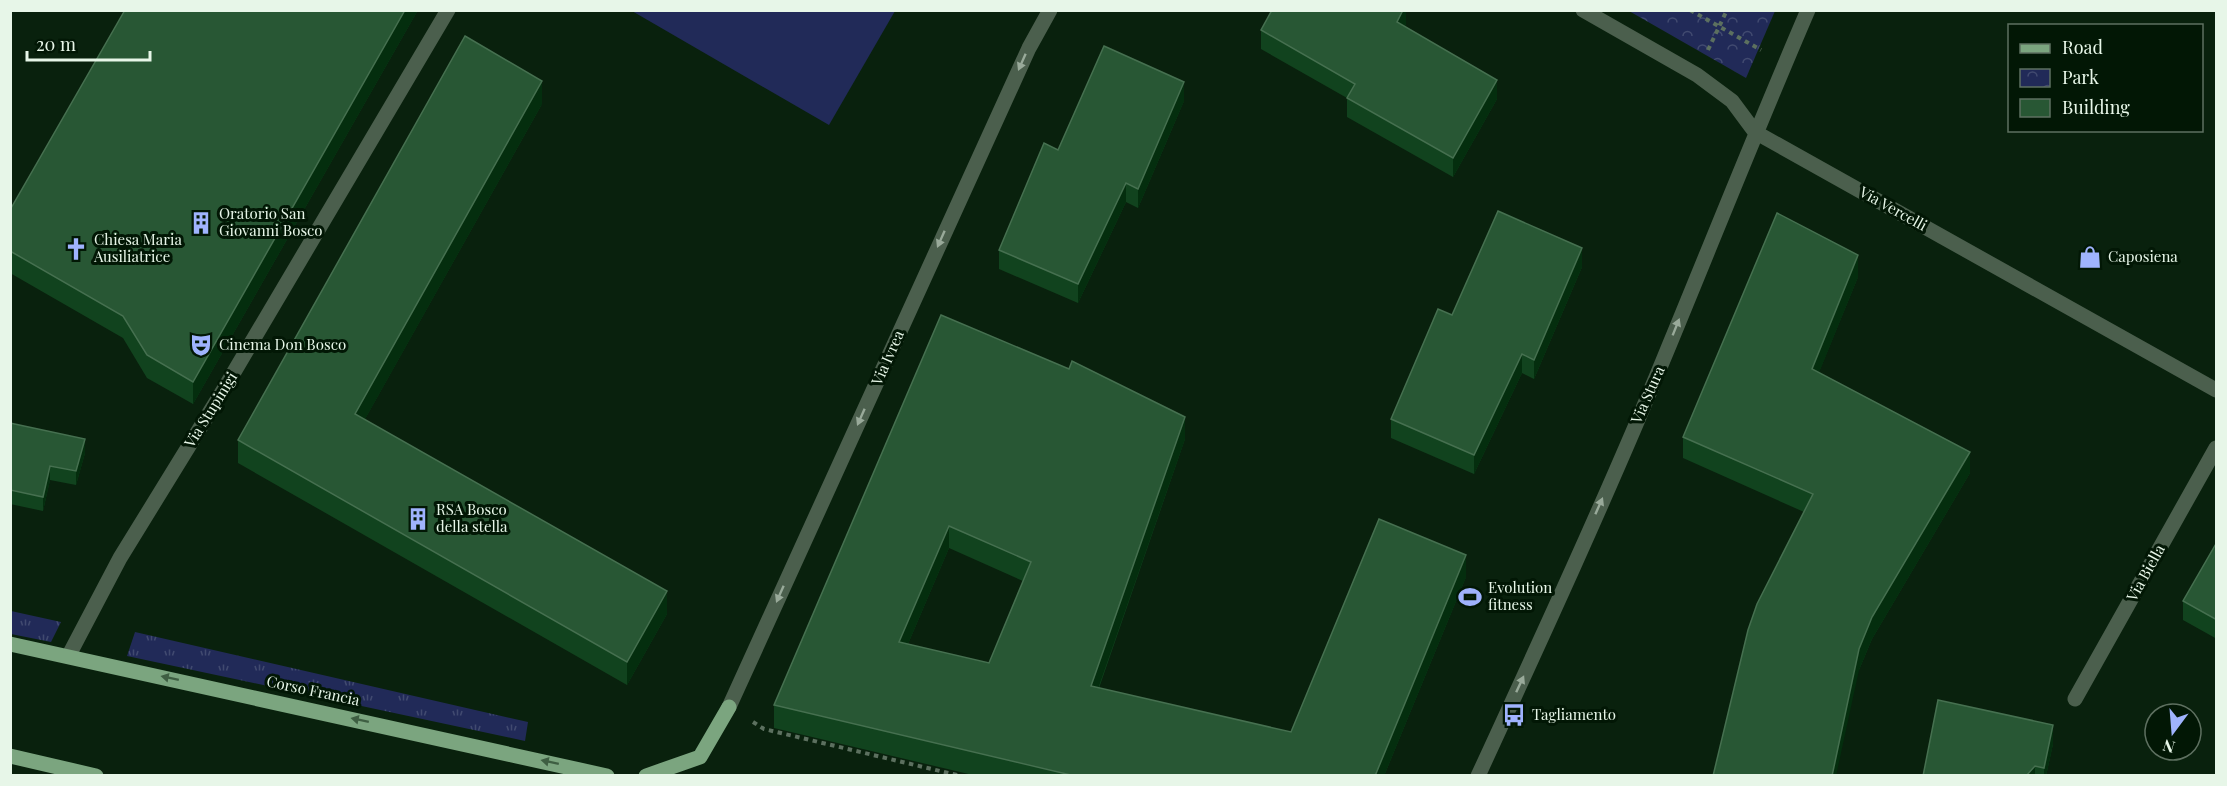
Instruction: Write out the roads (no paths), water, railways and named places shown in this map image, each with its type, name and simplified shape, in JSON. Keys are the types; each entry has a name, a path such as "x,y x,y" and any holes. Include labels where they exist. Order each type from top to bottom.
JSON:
{"main road":[{"name":"Corso Francia","path":"10,644 607,776"},
{"path":"646,776 700,757 729,707"},
{"path":"10,756 96,776"}],"street":[{"name":"Via Stupinigi","path":"69,656 120,558 231,379 448,10"},
{"name":"Via Ivrea","path":"729,707 1029,48 1050,10"},
{"name":"Via Vercelli","path":"1582,10 1696,75 1732,101 1755,132 2217,390"},
{"name":"Via Stura","path":"1478,776 1535,653 1663,360 1755,132 1808,10"},
{"name":"Via Biella","path":"2075,699 2217,448"}],"place":[{"name":"Oratorio San Giovanni Bosco","path":"201,223"},
{"name":"Chiesa Maria Ausiliatrice","path":"76,249"},
{"name":"Caposiena","path":"2090,257"},
{"name":"Cinema Don Bosco","path":"201,345"},
{"name":"RSA Bosco della stella","path":"418,519"},
{"name":"Evolution fitness","path":"1470,597"},
{"name":"Tagliamento","path":"1514,715"}]}
